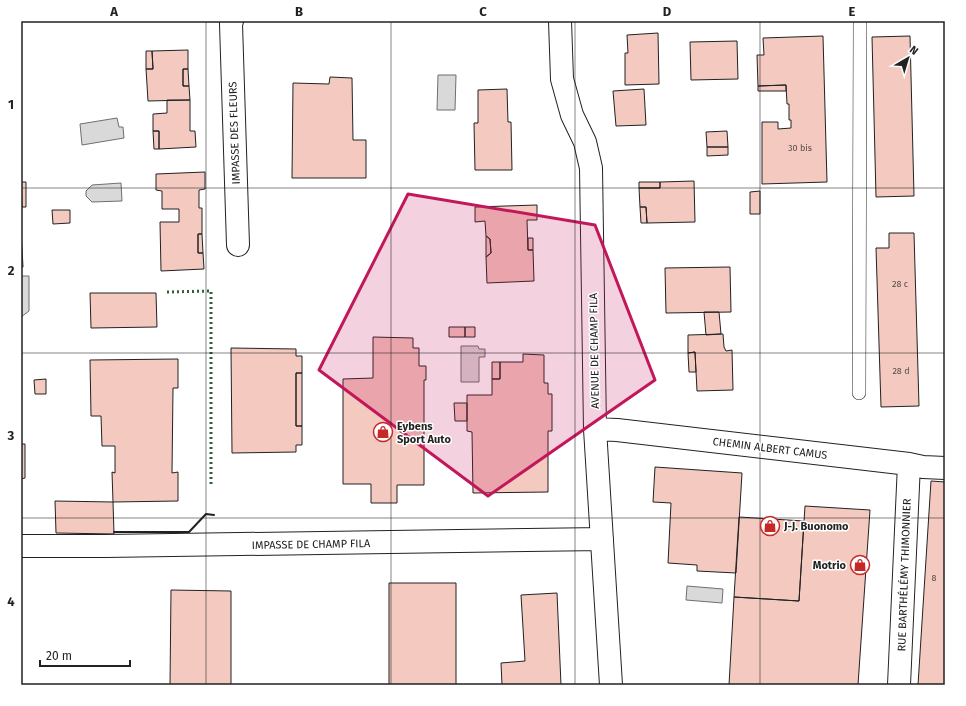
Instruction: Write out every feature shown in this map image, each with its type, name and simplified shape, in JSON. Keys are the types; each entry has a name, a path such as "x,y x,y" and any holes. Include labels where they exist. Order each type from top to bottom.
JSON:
{"street":[{"name":"IMPASSE DES FLEURS","path":"232,21 238,246"},
{"name":"AVENUE DE CHAMP FILA","path":"560,21 562,79 572,116 585,142 591,168 595,429 611,685"},
{"name":"CHEMIN ALBERT CAMUS","path":"595,429 617,430 909,464 923,467 945,468"},
{"name":"RUE BARTHÉLÉMY THIMONNIER","path":"899,685 909,464"},
{"name":"IMPASSE DE CHAMP FILA","path":"21,546 602,539"}],"lane":[{"path":"858,393 860,21"}],"highlighted area":[{"path":"408,194 595,225 655,380 488,496 319,370"}],"shaded area":[{"path":"438,75 456,75 455,110 437,110"},
{"path":"117,118 119,127 123,127 124,138 82,145 80,124"},
{"path":"121,183 122,201 92,202 86,196 86,191 92,185"},
{"path":"21,276 29,276 29,311 21,317"},
{"path":"461,346 478,346 479,349 485,349 485,357 479,357 479,382 461,382"},
{"path":"687,586 723,589 722,603 686,600"}],"building":[{"path":"658,33 659,84 625,85 625,53 628,53 627,35"},
{"path":"823,36 827,182 762,184 762,122 778,122 778,129 791,128 791,120 789,120 789,104 787,104 786,85 758,86 757,55 764,55 763,38"},
{"path":"910,36 914,196 876,197 872,37"},
{"path":"737,41 738,79 691,80 690,42"},
{"path":"188,50 188,69 183,69 183,86 189,86 190,100 148,101 146,69 153,69 152,51"},
{"path":"146,51 152,51 153,69 146,69"},
{"path":"183,69 188,69 189,86 183,86"},
{"path":"330,77 352,78 353,140 366,140 366,178 292,178 293,83 329,84"},
{"path":"786,85 786,91 758,91 758,86"},
{"path":"507,89 508,122 511,122 512,170 475,170 474,123 478,123 478,90"},
{"path":"644,89 646,125 616,126 613,91"},
{"path":"167,100 190,100 190,131 195,131 196,147 159,149 159,131 153,131 153,114 167,113"},
{"path":"153,131 159,131 159,149 154,149"},
{"path":"727,131 728,147 707,147 706,132"},
{"path":"707,147 728,147 728,155 707,156"},
{"path":"205,172 205,189 199,190 199,208 202,208 202,234 198,234 198,253 203,253 204,269 161,271 160,222 179,222 179,209 162,209 162,191 156,190 156,174"},
{"path":"694,181 695,222 647,223 646,207 640,207 639,188 660,188 660,182"},
{"path":"21,182 26,182 26,207 22,207"},
{"path":"639,182 660,182 660,188 639,188"},
{"path":"760,191 760,214 750,214 750,192"},
{"path":"537,205 537,220 527,220 528,250 533,250 534,281 487,283 486,257 491,253 490,239 486,236 485,221 475,222 475,207"},
{"path":"640,207 646,207 647,223 641,223"},
{"path":"52,210 70,210 70,223 53,224"},
{"path":"21,231 23,267 21,268"},
{"path":"889,233 914,233 919,406 881,407 876,248 889,248"},
{"path":"198,234 202,234 203,253 198,253"},
{"path":"486,236 490,239 491,253 486,257"},
{"path":"528,238 533,238 533,250 528,250"},
{"path":"730,267 731,312 666,313 665,268"},
{"path":"90,293 156,293 157,327 91,328"},
{"path":"704,312 719,312 721,334 706,335"},
{"path":"449,327 465,327 465,337 449,337"},
{"path":"465,327 475,327 475,337 465,337"},
{"path":"723,334 724,347 726,351 732,350 733,390 697,391 695,352 688,353 688,335"},
{"name":"Eybens Sport Auto","path":"373,337 413,338 413,348 419,348 419,366 426,366 426,380 424,380 424,485 397,485 397,503 371,503 371,484 343,484 343,379 373,378"},
{"path":"231,348 296,349 296,356 302,356 302,373 296,373 296,426 302,426 302,445 296,445 296,452 232,453"},
{"path":"695,352 696,372 689,372 688,353"},
{"path":"523,354 544,355 544,383 548,383 548,394 552,394 552,431 548,431 548,492 473,493 472,432 467,431 467,395 492,395 492,379 500,379 500,362 523,362"},
{"path":"178,359 178,388 173,388 172,473 178,472 178,501 113,502 112,472 115,473 115,446 102,446 101,416 91,416 90,360"},
{"path":"492,362 500,362 500,379 492,379"},
{"path":"296,373 302,373 302,426 296,426"},
{"path":"46,379 46,394 35,394 34,380"},
{"path":"454,403 467,403 467,421 455,421"},
{"path":"21,444 25,444 25,478 21,479"},
{"path":"655,467 742,473 736,573 697,571 697,565 668,563 671,503 653,502"},
{"path":"931,481 945,482 945,685 918,685"},
{"path":"55,501 113,502 114,534 56,533"},
{"path":"805,506 870,510 858,685 729,685 734,597 799,601"},
{"path":"739,517 804,521 799,601 734,597"},
{"path":"389,583 456,583 456,685 389,685"},
{"path":"171,590 231,591 231,685 170,685"},
{"path":"557,593 561,685 502,685 501,663 525,661 521,595"}],"hedge":[{"path":"167,292 211,291 211,487"}],"wall":[{"path":"114,532 189,532 206,514 214,515"}],"place":[{"name":"Eybens Sport Auto","path":"383,432"},
{"name":"J-J. Buonomo","path":"770,526"},
{"name":"Motrio","path":"860,565"}]}
